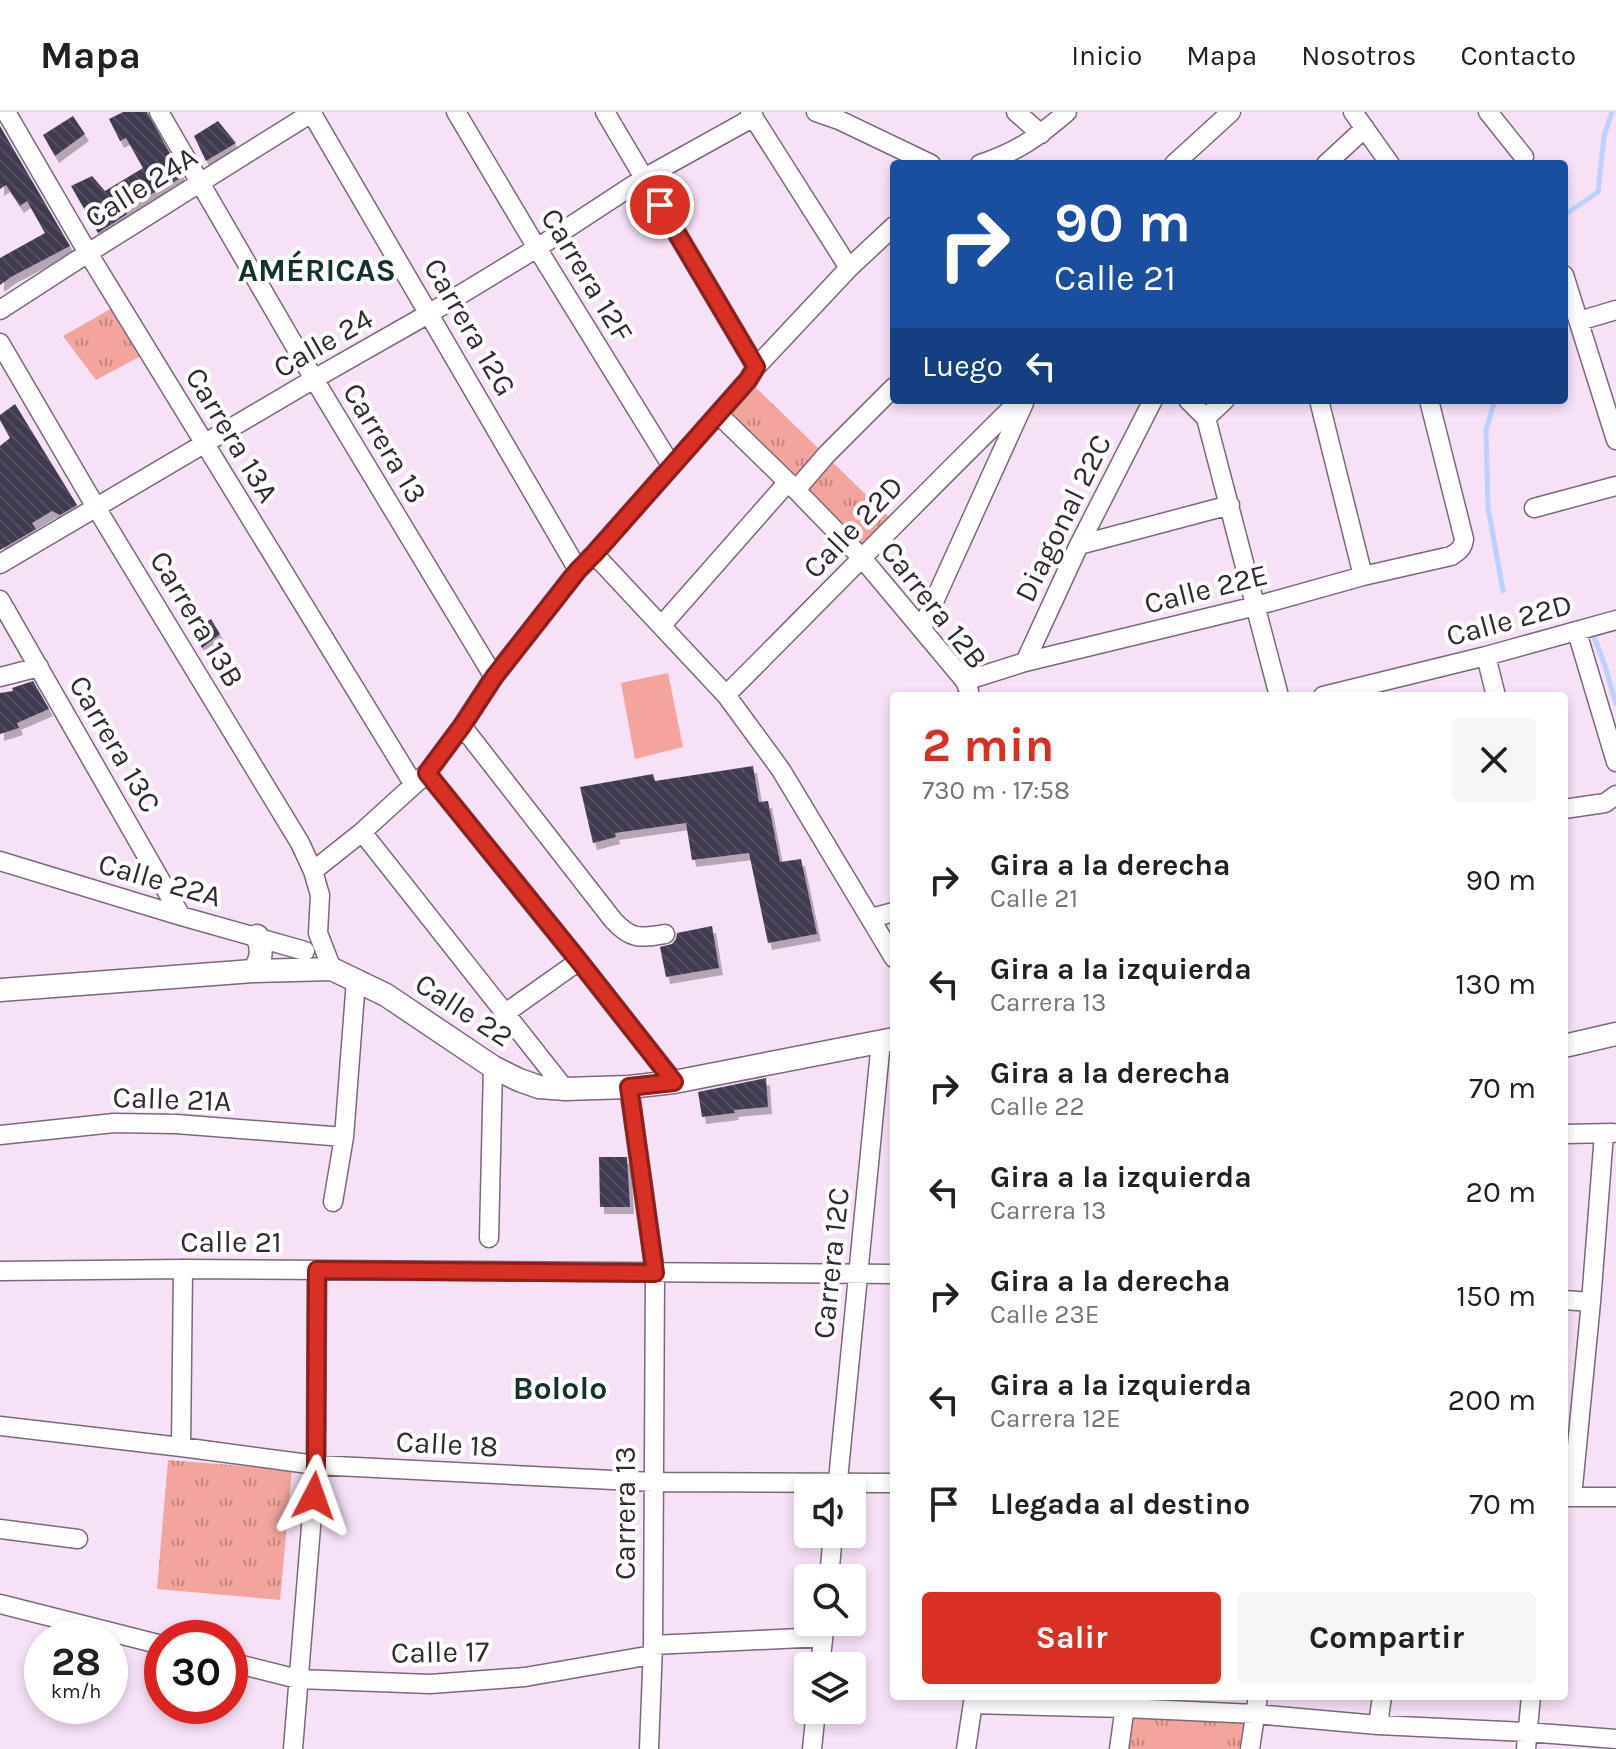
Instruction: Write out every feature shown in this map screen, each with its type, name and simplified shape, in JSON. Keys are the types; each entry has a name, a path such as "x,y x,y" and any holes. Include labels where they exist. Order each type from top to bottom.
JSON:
{"street":[{"name":"Carrera 13A","path":"6,112 205,445 421,779"},
{"name":"Carrera 13","path":"159,112 314,379 494,677"},
{"name":"Calle 24A","path":"0,310 312,112"},
{"name":"Carrera 12G","path":"312,112 578,570"},
{"name":"Carrera 12F","path":"456,112 671,465"},
{"path":"605,112 756,367"},
{"path":"816,112 837,116 923,160"},
{"path":"1016,112 1041,134"},
{"path":"992,160 1007,155 1041,134 1067,112"},
{"path":"1178,160 1231,112"},
{"path":"1353,112 1387,160"},
{"path":"1488,112 1524,157"},
{"name":"Calle 24","path":"0,564 430,313 752,114"},
{"path":"752,114 849,268"},
{"path":"1330,160 1365,128"},
{"path":"313,871 421,779 462,726 494,677 578,570 748,380 756,367 849,268 890,230"},
{"path":"1568,287 1616,440"},
{"path":"1579,321 1616,310"},
{"name":"Carrera 13B","path":"0,343 300,843 320,895 318,933 332,969"},
{"path":"662,625 791,486 890,391"},
{"name":"Calle 22D","path":"726,695 895,523 1019,404"},
{"path":"922,628 1021,404"},
{"name":"Diagonal 22C","path":"1025,662 1079,545 1151,404"},
{"path":"1192,404 1206,418 1278,692"},
{"path":"1206,418 1221,404"},
{"path":"1320,404 1363,576"},
{"name":"Calle 22E","path":"966,689 1025,662 1256,606 1363,576 1451,556 1460,551 1464,539 1430,404"},
{"name":"Carrera 12B","path":"718,414 862,558 922,628 966,689"},
{"path":"1534,508 1616,486"},
{"path":"1079,545 1230,505"},
{"path":"594,554 726,695 781,770 890,951"},
{"name":"Carrera 13C","path":"0,600 181,916"},
{"name":"Calle 22D","path":"1356,692 1390,688 1486,656 1616,620"},
{"path":"1577,632 1616,762"},
{"path":"1486,656 1495,692"},
{"path":"0,677 39,667"},
{"path":"462,726 624,932 642,938 665,934"},
{"path":"421,779 579,961 674,1082"},
{"path":"1568,808 1605,803 1616,795"},
{"path":"362,832 565,1089"},
{"name":"Calle 22A","path":"0,861 257,936 300,960"},
{"path":"871,918 890,913"},
{"path":"300,960 318,933"},
{"path":"253,971 261,956 257,936"},
{"name":"Calle 22","path":"0,990 253,971 300,960 332,969 386,995 493,1067 519,1080 539,1087 565,1089 674,1082 887,1040"},
{"path":"504,1014 579,961"},
{"path":"333,1202 344,1137 356,980"},
{"path":"1568,1045 1616,1034"},
{"name":"Carrera 12C","path":"839,1476 858,1273 887,1040"},
{"path":"489,1238 493,1067"},
{"name":"Carrera 13","path":"629,1087 655,1273 649,1749"},
{"name":"Calle 21A","path":"0,1135 129,1123 344,1137"},
{"path":"1568,1134 1610,1133 1568,1497 1616,1497"},
{"path":"181,1447 183,1269"},
{"name":"Calle 21","path":"0,1271 183,1269 890,1274"},
{"path":"293,1749 316,1465 317,1270"},
{"path":"1568,1300 1591,1302"},
{"name":"Calle 18","path":"0,1426 316,1465 653,1482 794,1485"},
{"name":"Calle 18","path":"866,1484 890,1483"},
{"path":"0,1529 78,1539"},
{"path":"0,1604 144,1640"},
{"name":"Calle 17","path":"248,1666 298,1679 430,1684 509,1679 558,1672 652,1650 794,1633"},
{"path":"966,1749 973,1700 1257,1705 1378,1725 1527,1740 1616,1739"},
{"path":"1378,1725 1381,1700"},
{"path":"1527,1740 1531,1700"},
{"path":"1119,1749 1126,1702"},
{"path":"1250,1749 1257,1705"},
{"path":"812,1749 815,1724"}],"green space":[{"path":"114,307 141,356 96,380 63,336"},
{"path":"748,380 895,523 862,558 718,414"},
{"path":"668,673 683,747 635,759 621,683"},
{"path":"168,1460 292,1470 280,1600 157,1589"},
{"path":"1125,1708 1255,1714 1250,1749 1119,1749"},
{"path":"1167,1731 1224,1734 1223,1749 1166,1749"}],"building":[{"path":"123,112 147,112 183,177 124,209 127,214 98,233 71,186 92,176 105,191 143,168 126,138 120,141 109,119"},
{"path":"73,116 85,134 55,156 43,135"},
{"path":"218,121 236,143 206,161 194,136"},
{"path":"0,126 70,246 0,285 0,258 45,233 27,201 20,206 6,185 0,189"},
{"path":"15,404 77,505 60,515 52,511 32,523 36,529 0,550 0,446 10,438 0,415"},
{"path":"211,619 220,634 202,648 192,630"},
{"path":"33,681 49,709 17,723 19,728 0,734 0,693 13,691 12,688"},
{"path":"753,766 759,802 768,801 780,862 801,859 817,934 768,943 749,853 692,860 686,823 615,833 616,837 593,843 580,787 653,774 655,781"},
{"path":"712,926 719,968 666,977 660,947 672,944 677,933"},
{"path":"766,1078 768,1107 702,1117 698,1092"},
{"path":"599,1157 627,1157 630,1207 600,1207"}],"waterway":[{"path":"1568,213 1598,192 1604,136 1612,112"},
{"path":"1494,404 1486,430 1488,507 1503,591"},
{"path":"1594,637 1616,704"}],"district":[{"name":"AMÉRICAS","path":"317,270"},
{"name":"Bololo","path":"560,1388"}],"route":[{"path":"314,1496 317,1270 655,1273 629,1087 674,1082 427,773 494,677 578,570 748,380 756,367 660,205"}]}
